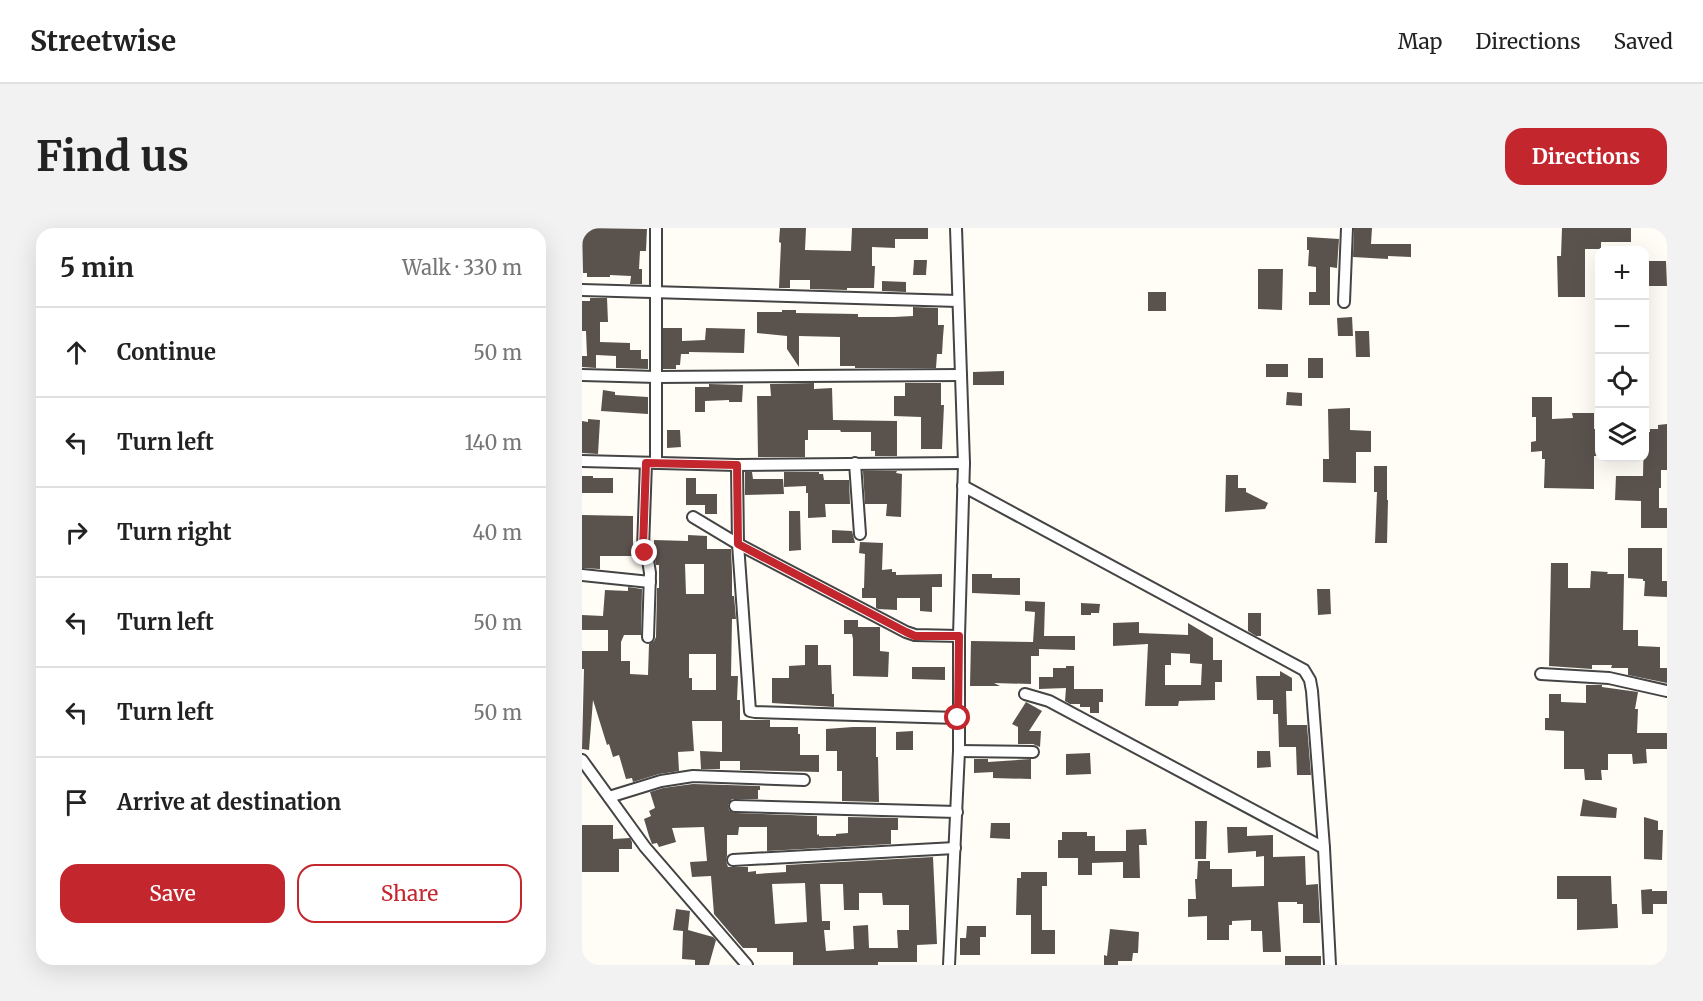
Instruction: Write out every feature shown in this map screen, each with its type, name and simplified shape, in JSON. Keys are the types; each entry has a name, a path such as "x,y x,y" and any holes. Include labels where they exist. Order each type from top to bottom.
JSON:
{"street":[{"path":"648,637 650,582 648,560 643,548 657,377 656,228"},
{"path":"949,965 959,751 959,636 964,462 956,228"},
{"path":"1344,302 1347,228"},
{"path":"582,290 958,301"},
{"path":"582,375 657,377 961,375"},
{"path":"582,461 737,465 964,462"},
{"path":"855,463 860,534"},
{"path":"737,465 738,544 750,711 958,718"},
{"path":"963,486 1304,670 1310,680 1312,691 1330,965"},
{"path":"693,518 738,544 915,636 959,636"},
{"path":"582,575 650,582"},
{"path":"1541,674 1609,678 1667,690"},
{"path":"1025,694 1049,700 1324,848"},
{"path":"959,751 1033,752"},
{"path":"582,760 645,847 747,965"},
{"path":"609,797 661,781 693,776 804,780"},
{"path":"735,806 957,812"},
{"path":"733,860 955,848"}],"building":[{"path":"582,228 647,229 646,251 640,251 639,269 642,269 642,284 630,284 631,276 587,277 587,273 583,273"},
{"path":"780,228 806,228 805,250 851,251 852,228 928,228 928,239 895,239 895,248 872,247 872,266 875,266 874,288 810,289 810,280 790,280 790,288 779,288"},
{"path":"1354,228 1372,228 1371,244 1411,244 1411,257 1388,256 1388,259 1353,257"},
{"path":"1562,228 1631,228 1631,242 1601,242 1601,246 1595,246 1595,249 1585,249 1585,297 1558,297 1557,256 1561,256"},
{"path":"1307,237 1339,239 1337,268 1330,267 1330,305 1309,305 1309,292 1316,292 1316,267 1308,266"},
{"path":"914,260 927,260 926,275 913,275"},
{"path":"1649,261 1666,261 1667,286 1649,286"},
{"path":"1258,269 1283,269 1282,310 1258,309"},
{"path":"882,281 906,282 906,292 882,291"},
{"path":"1148,292 1166,292 1166,311 1148,311"},
{"path":"590,298 607,298 608,322 600,322 600,342 630,343 630,350 641,350 641,359 648,359 648,369 616,368 616,356 596,355 596,368 582,367 582,356 587,356 586,331 582,331 582,301 590,301"},
{"path":"913,307 938,308 938,325 944,325 942,354 937,354 936,368 840,366 840,337 799,336 799,367 787,349 787,336 757,333 757,312 796,310 796,313 894,317 913,316"},
{"path":"1352,317 1353,336 1338,336 1337,318"},
{"path":"663,328 682,328 682,341 705,340 706,328 745,329 744,353 689,352 689,354 681,354 680,365 676,365 676,369 663,369"},
{"path":"1355,331 1369,331 1370,357 1356,357"},
{"path":"1308,358 1323,358 1323,378 1308,378"},
{"path":"1266,364 1288,364 1288,377 1266,377"},
{"path":"1004,371 1004,385 973,385 973,372"},
{"path":"814,383 814,389 832,388 833,420 897,421 897,456 875,456 875,451 871,451 871,432 808,430 808,440 805,440 805,457 758,457 757,396 771,396 770,384"},
{"path":"905,383 941,383 941,405 944,405 942,449 921,449 921,417 894,416 894,396 905,396"},
{"path":"709,384 743,385 742,402 705,401 705,412 695,412 695,387 709,387"},
{"path":"603,390 615,392 615,395 648,397 648,414 601,411"},
{"path":"1287,392 1302,393 1302,406 1286,405"},
{"path":"1532,397 1552,397 1552,419 1573,418 1572,413 1594,413 1594,489 1544,488 1545,459 1542,459 1542,451 1531,452 1531,442 1536,441 1536,417 1532,417"},
{"path":"1350,408 1350,430 1371,431 1371,452 1356,452 1356,483 1323,482 1323,459 1329,459 1328,409"},
{"path":"588,419 600,420 598,454 582,453 582,421 588,422"},
{"path":"1667,424 1667,470 1661,470 1659,508 1667,508 1667,528 1641,528 1641,501 1615,500 1616,476 1643,476 1643,462 1649,462 1649,432 1650,429 1658,429 1658,425"},
{"path":"667,430 680,430 681,447 667,448"},
{"path":"1374,466 1387,466 1387,543 1375,543 1377,492 1374,492"},
{"path":"863,471 897,471 896,473 902,474 901,517 886,516 887,504 865,504"},
{"path":"745,472 752,472 753,479 783,479 784,494 745,495"},
{"path":"784,472 819,472 823,474 824,480 849,480 850,504 825,504 826,517 808,518 806,486 784,487"},
{"path":"1226,475 1238,475 1238,488 1246,488 1246,492 1268,503 1265,509 1225,512"},
{"path":"582,476 613,478 613,493 582,493"},
{"path":"686,478 696,478 696,494 717,494 717,514 705,514 705,505 686,505"},
{"path":"789,511 800,511 801,550 789,551"},
{"path":"582,515 633,516 633,556 600,556 600,569 582,568"},
{"path":"832,530 852,531 855,543 832,543"},
{"path":"688,535 707,536 707,549 731,549 732,596 734,596 736,619 732,619 731,676 738,676 737,700 740,700 740,720 770,720 770,727 798,727 800,755 819,755 819,772 740,770 740,761 720,761 720,769 701,769 700,751 722,752 722,721 692,721 694,751 678,752 679,771 633,782 632,778 626,779 619,755 613,757 609,744 607,745 593,700 589,750 582,749 584,669 582,669 582,651 608,651 608,630 582,630 582,615 603,616 605,590 628,591 628,587 642,589 641,635 624,635 621,642 621,661 630,661 630,674 648,675 649,644 656,637 657,588 659,588 659,565 656,565 654,540 688,541","holes":["685,564 704,564 704,594 686,594","689,654 716,654 716,690 692,690 692,678 689,678"]},
{"path":"860,542 883,543 882,570 892,569 896,575 942,574 942,587 932,587 932,612 920,611 920,598 897,598 897,610 878,609 876,598 862,598 865,554 859,553"},
{"path":"1628,548 1662,548 1662,581 1667,581 1667,597 1644,596 1645,581 1628,578"},
{"path":"1551,563 1568,563 1568,588 1590,588 1591,571 1624,574 1623,630 1638,630 1638,646 1660,647 1660,668 1667,668 1667,683 1628,675 1628,668 1611,668 1612,665 1592,665 1592,669 1549,666"},
{"path":"972,574 992,574 992,578 1020,578 1020,595 972,593"},
{"path":"1317,589 1330,589 1331,614 1318,615"},
{"path":"1025,601 1045,602 1044,636 1075,636 1075,650 1039,649 1039,656 1031,656 1031,684 994,683 1000,686 970,686 971,641 1033,642 1035,612 1025,611"},
{"path":"1081,603 1100,604 1099,613 1081,615"},
{"path":"1248,613 1261,613 1261,636 1248,631"},
{"path":"844,620 858,620 858,627 880,627 880,651 889,652 888,677 853,676 853,639 852,634 844,634"},
{"path":"1139,622 1139,633 1188,635 1188,623 1213,638 1213,660 1222,660 1222,682 1215,682 1215,700 1179,701 1178,706 1145,706 1148,644 1113,646 1113,623","holes":["1171,653 1190,654 1190,663 1202,664 1201,685 1165,685 1165,665 1171,665"]},
{"path":"805,645 818,645 818,665 831,665 834,707 772,703 772,678 789,678 789,666 805,665"},
{"path":"1066,666 1074,666 1074,689 1103,689 1103,702 1099,702 1099,713 1090,713 1090,707 1080,707 1080,704 1070,704 1065,701 1066,688 1039,689 1039,677 1053,677 1053,668 1066,668"},
{"path":"912,667 945,667 945,680 912,679"},
{"path":"1280,671 1292,678 1292,691 1286,691 1287,725 1307,725 1311,775 1297,775 1296,747 1279,747 1278,714 1273,714 1273,700 1257,700 1256,676 1280,676"},
{"path":"1586,685 1602,685 1602,687 1638,692 1635,709 1638,709 1637,733 1667,733 1667,749 1646,749 1647,763 1633,764 1632,754 1608,754 1608,770 1601,770 1602,780 1585,780 1584,769 1564,769 1564,731 1545,730 1545,718 1549,718 1549,694 1561,694 1561,702 1586,703"},
{"path":"1026,702 1042,711 1029,731 1041,731 1040,747 1033,744 1018,744 1018,727 1012,724"},
{"path":"876,727 879,802 842,801 842,771 837,771 837,751 826,751 826,729"},
{"path":"913,731 913,750 896,750 896,732"},
{"path":"1257,751 1270,751 1271,767 1257,768"},
{"path":"1090,753 1091,774 1066,775 1066,754"},
{"path":"974,759 988,759 988,762 1031,759 1031,779 993,778 993,772 974,773"},
{"path":"693,784 760,786 758,799 732,799 728,805 729,810 735,813 817,816 817,835 819,836 848,833 848,817 898,818 898,830 891,830 891,844 767,851 767,827 739,827 738,835 727,835 726,861 728,867 748,867 748,872 756,871 756,874 786,872 786,865 933,857 937,944 917,945 917,962 878,962 878,965 793,965 793,952 757,952 757,948 743,948 714,914 711,876 692,877 690,862 707,861 704,827 672,828 676,842 659,847 657,843 652,844 644,819 651,816 649,811 655,808 650,792","holes":["805,883 807,922 775,924 772,884","820,884 843,884 844,910 859,910 859,893 882,893 883,905 909,905 909,930 897,930 898,948 869,948 868,925 853,926 854,949 826,951 824,930 830,930 830,921 822,921"]},
{"path":"1583,799 1617,808 1616,818 1580,816"},
{"path":"1644,817 1658,821 1658,830 1663,830 1662,860 1644,859"},
{"path":"1195,821 1207,821 1206,859 1195,859"},
{"path":"991,823 1010,823 1010,839 990,838"},
{"path":"582,825 613,825 613,839 630,838 632,849 619,849 619,872 582,872"},
{"path":"1227,827 1247,827 1247,836 1273,835 1273,857 1305,856 1306,885 1318,884 1320,923 1303,923 1303,904 1278,902 1281,952 1263,952 1262,931 1251,931 1251,920 1232,921 1232,925 1229,925 1229,940 1207,940 1207,916 1188,917 1188,899 1196,899 1195,879 1197,879 1198,861 1210,861 1210,869 1232,869 1232,887 1264,886 1264,856 1256,857 1256,851 1228,853"},
{"path":"1146,829 1147,845 1139,845 1140,878 1123,878 1123,862 1092,863 1092,875 1078,875 1078,858 1058,858 1058,840 1062,840 1062,832 1087,832 1087,836 1095,836 1095,851 1126,851 1126,830"},
{"path":"1021,872 1047,872 1047,886 1042,886 1042,930 1055,930 1055,954 1031,954 1031,915 1016,915 1017,878 1021,878"},
{"path":"1557,876 1611,876 1612,904 1617,904 1618,928 1577,930 1577,899 1557,899"},
{"path":"1652,889 1652,891 1667,891 1667,904 1653,904 1653,914 1642,914 1641,890"},
{"path":"676,909 690,911 688,930 713,937 716,940 709,965 695,965 695,960 682,959 683,931 673,930"},
{"path":"967,926 986,926 986,937 980,937 980,955 960,955 960,938 966,938"},
{"path":"1110,929 1139,932 1138,953 1133,953 1132,961 1118,961 1118,965 1104,965"},
{"path":"1285,956 1321,956 1321,965 1285,965"}],"route":[{"path":"645,553 643,548 646,463 737,465 738,544 915,636 959,636 958,718"}]}
